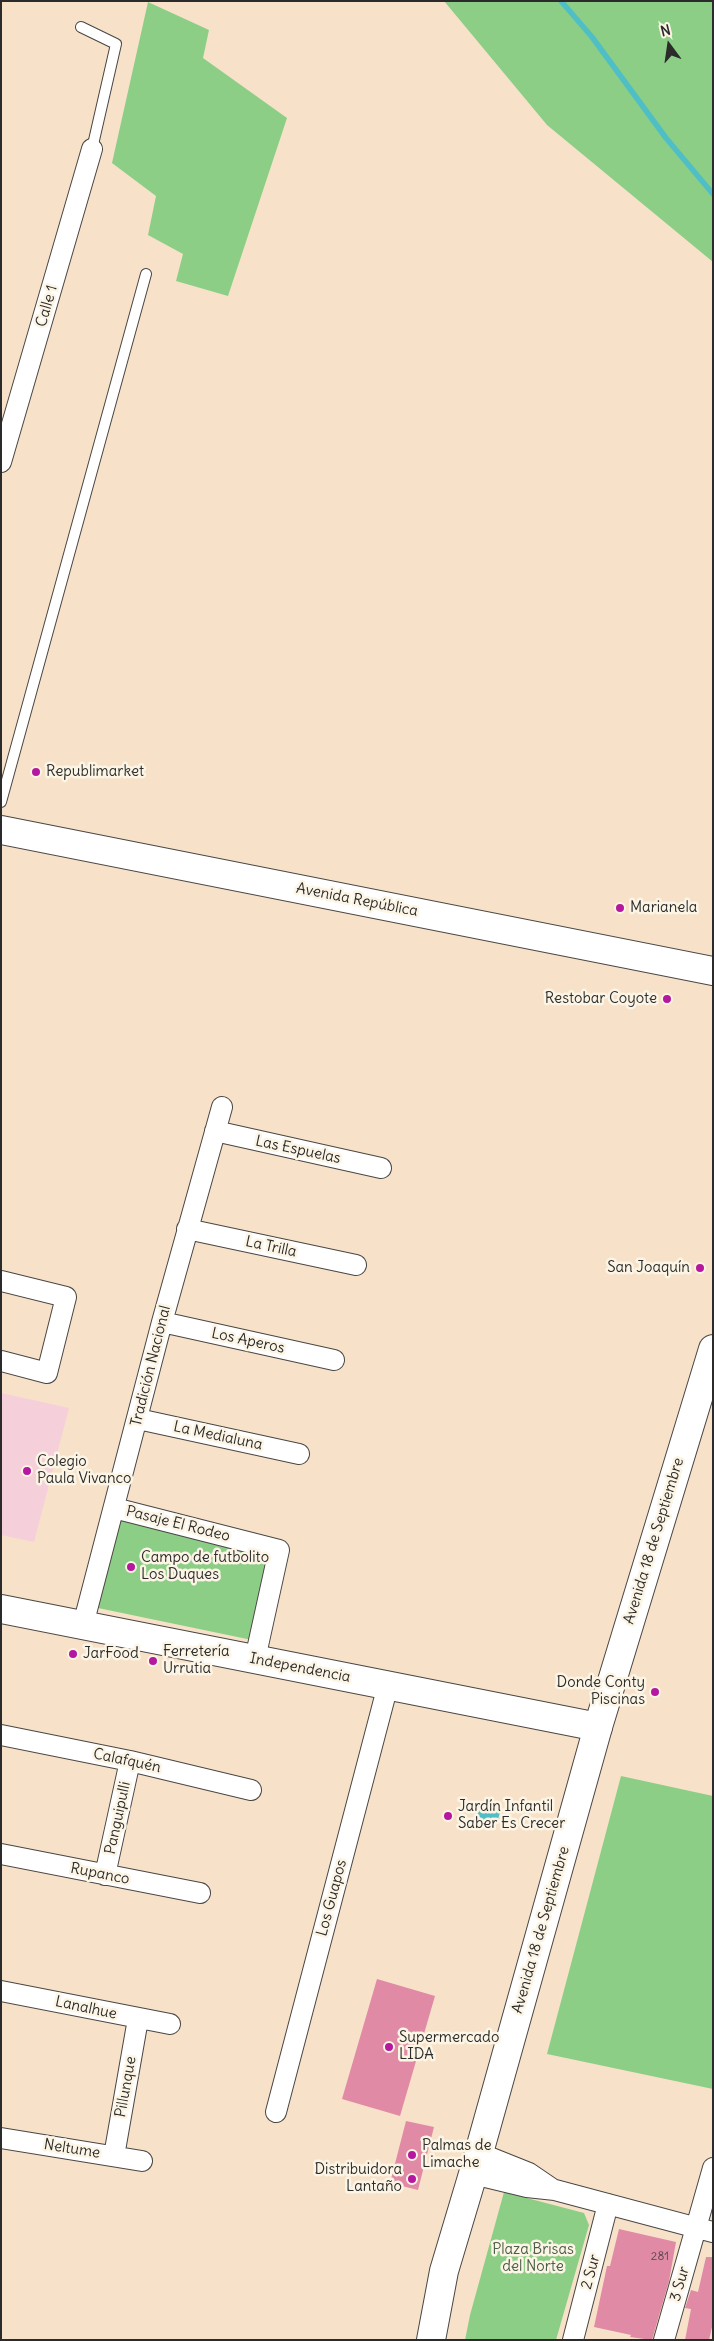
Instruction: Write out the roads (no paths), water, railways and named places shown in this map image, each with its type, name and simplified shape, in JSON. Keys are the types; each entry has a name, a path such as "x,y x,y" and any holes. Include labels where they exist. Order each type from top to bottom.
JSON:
{"main road":[{"name":"Avenida República","path":"1,830 713,971"},
{"name":"Avenida 18 de Septiembre","path":"431,2340 444,2271 476,2164 598,1727 713,1350"},
{"name":"Independencia","path":"1,1609 598,1727"}],"street":[{"name":"Calle 1","path":"1,462 92,149"},
{"name":"Tradición Nacional","path":"83,1626 162,1322 222,1107"},
{"name":"Las Espuelas","path":"215,1131 381,1168"},
{"name":"La Trilla","path":"187,1229 356,1265"},
{"path":"1,1282 66,1297 47,1373 1,1361"},
{"name":"Los Aperos","path":"162,1322 334,1360"},
{"name":"La Medialuna","path":"138,1419 299,1454"},
{"name":"Pasaje El Rodeo","path":"114,1508 279,1550 255,1659"},
{"name":"Los Guapos","path":"276,2112 388,1685"},
{"name":"Calafquén","path":"1,1735 130,1761 251,1790"},
{"name":"Panguipulli","path":"106,1876 130,1761"},
{"name":"Rupanco","path":"1,1854 200,1893"},
{"name":"Lanalhue","path":"1,1991 170,2024"},
{"name":"Pillunque","path":"114,2156 138,2019"},
{"name":"Neltume","path":"1,2138 142,2161"},
{"path":"476,2164 527,2187 555,2190 704,2230"},
{"name":"3 Sur","path":"664,2340 704,2230 713,2168"},
{"name":"2 Sur","path":"573,2340 608,2204"}],"lane":[{"path":"81,27 116,44 92,149"},
{"path":"1,802 146,274"}],"water":[{"path":"480,1807 500,1812 497,1823 476,1818"}],"waterway":[{"path":"561,1 592,37 666,138 713,194"}],"place":[{"name":"Republimarket","path":"36,772"},
{"name":"Marianela","path":"620,908"},
{"name":"Restobar Coyote","path":"667,999"},
{"name":"San Joaquín","path":"700,1268"},
{"name":"Colegio Paula Vivanco","path":"27,1471"},
{"name":"Campo de futbolito Los Duques","path":"131,1567"},
{"name":"JarFood","path":"73,1654"},
{"name":"Ferretería Urrutia","path":"153,1661"},
{"name":"Donde Conty Piscinas","path":"655,1692"},
{"name":"Jardín Infantil Saber Es Crecer","path":"448,1816"},
{"name":"Supermercado LIDA","path":"389,2047"},
{"name":"Palmas de Limache","path":"412,2155"},
{"name":"Distribuidora Lantaño","path":"412,2179"}],"park label":[{"name":"Plaza Brisas del Norte","path":"533,2258"}]}
